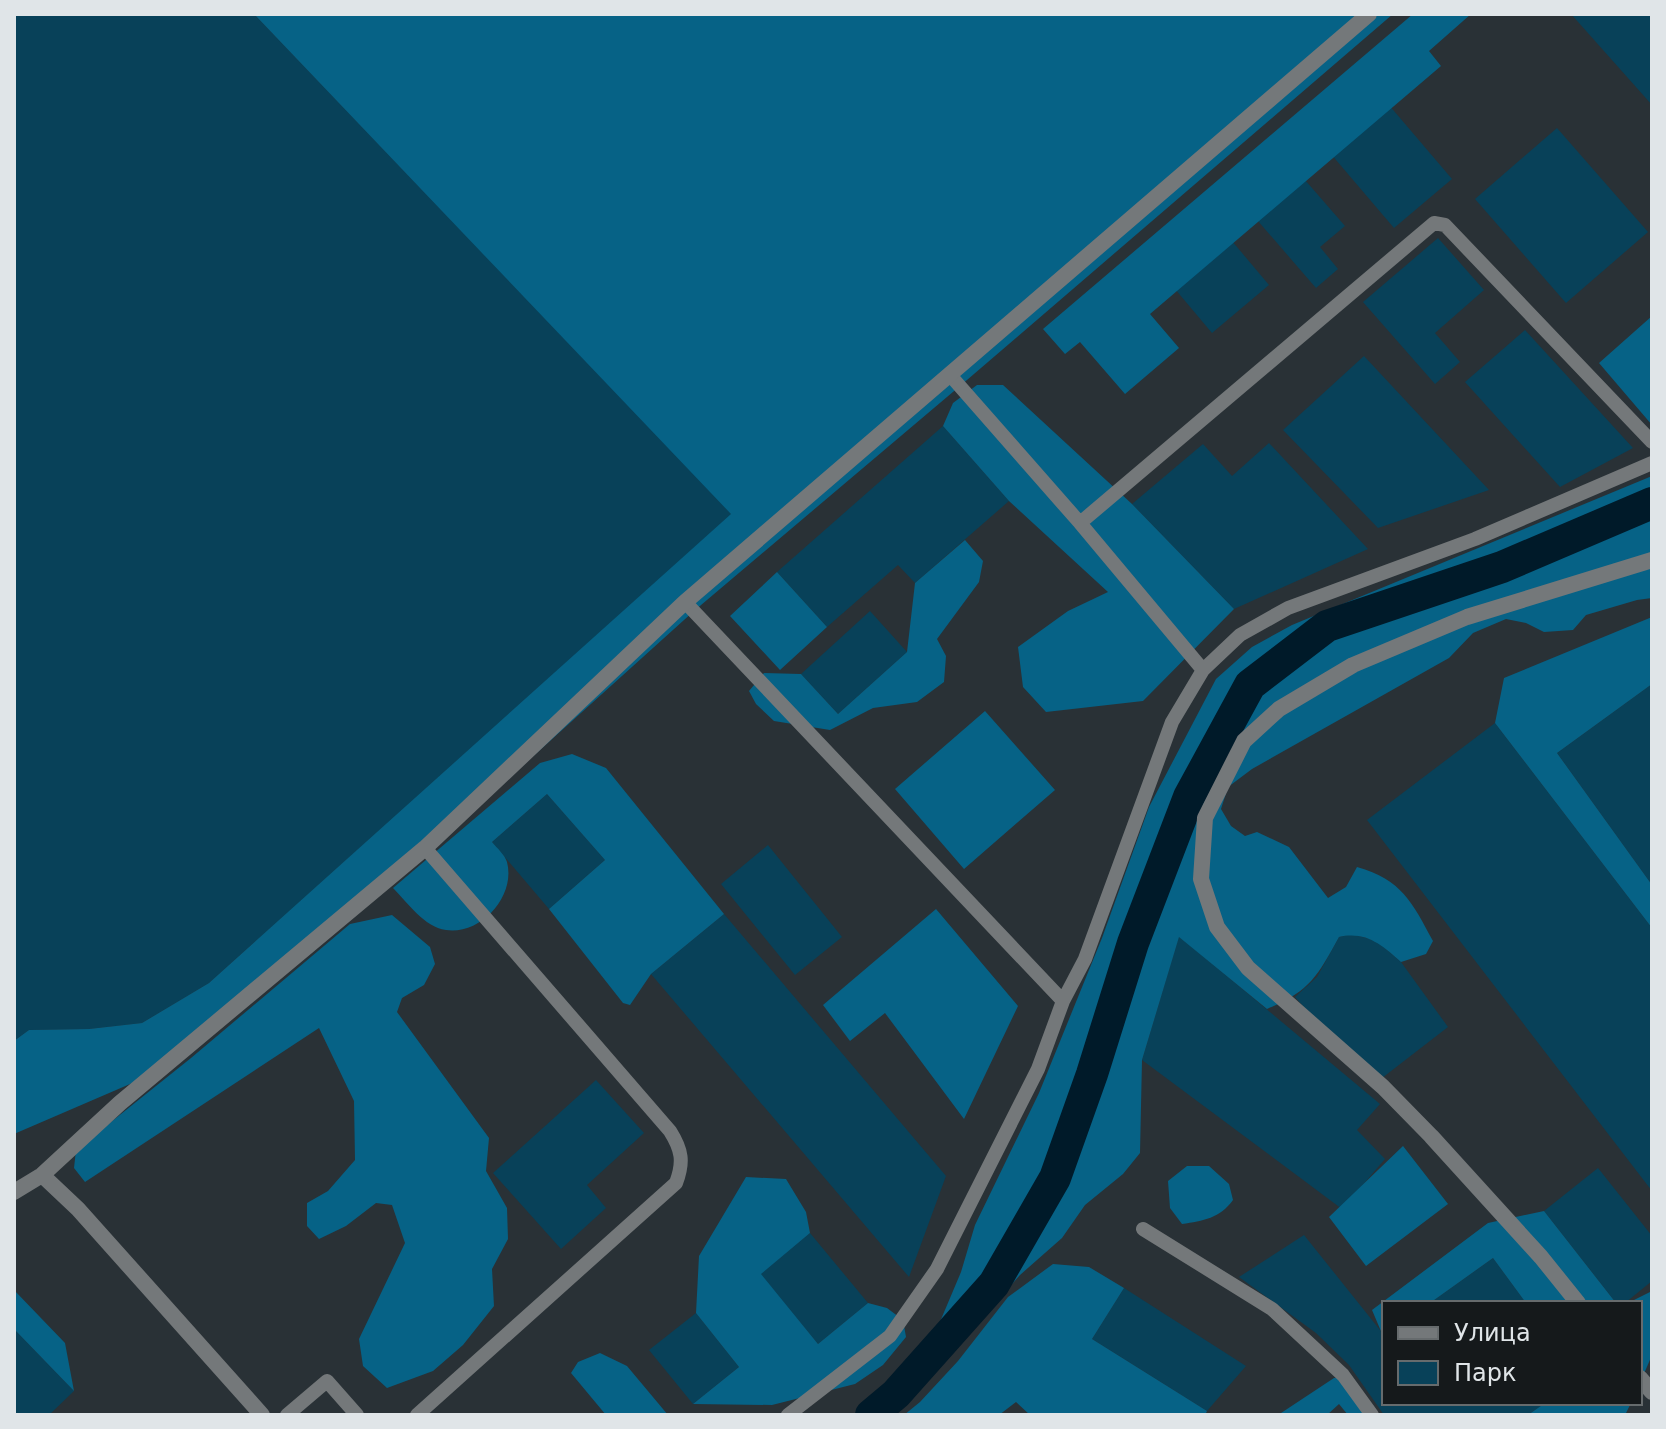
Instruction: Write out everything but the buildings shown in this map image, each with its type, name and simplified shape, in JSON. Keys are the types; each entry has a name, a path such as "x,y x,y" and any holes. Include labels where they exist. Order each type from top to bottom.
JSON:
{"street":[{"path":"14,1192 42,1175 120,1103 425,848 685,602 1369,14"},
{"path":"1576,1301 1541,1257 1412,1116 1248,968 1217,927 1201,879 1205,818 1244,741 1279,709 1353,665 1467,617 1652,560"},
{"path":"42,1175 78,1209 262,1415"}],"lane":[{"path":"1080,523 1434,223 1445,225 1652,442"},
{"path":"950,375 1203,670"},
{"path":"788,1415 890,1336 937,1269 1038,1069 1063,1001 1085,959 1172,722 1203,670 1240,635 1288,608 1475,539 1652,463"},
{"path":"685,602 1063,1001"},
{"path":"417,1415 676,1183 683,1166 681,1147 670,1131 425,848"},
{"path":"1143,1229 1272,1309 1343,1375 1372,1415"},
{"path":"287,1415 327,1381 357,1415"}],"green space":[{"path":"14,14 254,14 732,514 209,983 142,1023 89,1029 29,1030 14,1041"},
{"path":"1571,14 1652,14 1652,105"},
{"path":"1377,91 1452,179 1394,228 1319,140"},
{"path":"1557,128 1648,232 1566,303 1475,199"},
{"path":"1292,165 1345,226 1320,247 1338,269 1316,288 1245,206"},
{"path":"1216,222 1269,285 1212,333 1159,270"},
{"path":"1438,238 1484,290 1435,333 1460,362 1435,384 1363,302"},
{"path":"1525,330 1633,448 1560,487 1465,382"},
{"path":"1364,356 1489,490 1378,528 1283,430"},
{"path":"943,426 1009,501 915,583 898,565 827,627 777,572"},
{"path":"1269,443 1368,549 1234,609 1132,504 1203,444 1232,476"},
{"path":"870,611 907,652 838,714 801,674"},
{"path":"1652,684 1652,885 1557,753"},
{"path":"1495,723 1652,928 1652,1191 1367,820"},
{"path":"547,794 605,860 549,909 492,842"},
{"path":"768,845 842,937 795,975 721,884"},
{"path":"724,914 946,1176 909,1277 651,974"},
{"path":"1352,934 1377,941 1401,962 1448,1027 1373,1085 1295,997 1317,977 1339,937"},
{"path":"1179,936 1380,1104 1357,1130 1385,1159 1342,1209 1142,1060"},
{"path":"596,1080 644,1133 587,1185 606,1208 561,1249 493,1173"},
{"path":"1598,1168 1652,1236 1652,1281 1627,1301 1614,1301 1544,1211"},
{"path":"810,1233 868,1303 818,1344 760,1274"},
{"path":"1304,1235 1382,1332 1382,1405 1542,1405 1528,1415 1384,1415 1349,1365 1316,1333 1239,1277"},
{"path":"1493,1258 1525,1301 1433,1301"},
{"path":"1124,1288 1246,1366 1207,1411 1092,1339"},
{"path":"696,1313 739,1367 693,1404 649,1350"},
{"path":"14,1329 74,1391 49,1415 14,1415"}],"shaded area":[{"path":"254,14 1393,14 694,611 428,851 137,1081 14,1134 14,1041 29,1030 89,1029 142,1023 209,983 731,514"},
{"path":"1413,14 1471,14 1429,51 1441,66 1150,314 1179,348 1125,394 1080,342 1065,354 1043,329"},
{"path":"1652,316 1652,425 1599,363"},
{"path":"977,385 1003,385 1132,504 1234,609 1143,701 1046,712 1023,687 1018,647 1068,611 1108,592 1009,501 943,426 953,403"},
{"path":"1652,476 1652,598 1586,615 1573,630 1544,632 1526,623 1506,619 1473,633 1449,658 1252,769 1228,787 1221,809 1231,826 1245,836 1257,832 1289,847 1328,898 1346,887 1357,867 1385,879 1412,904 1433,941 1426,954 1401,962 1380,945 1365,938 1339,937 1325,963 1303,989 1267,1009 1179,937 1142,1060 1140,1153 1123,1174 1085,1205 1062,1238 1020,1275 949,1356 942,1355 934,1336 961,1272 975,1225 1039,1093 1102,938 1149,807 1216,679 1252,647 1292,625"},
{"path":"965,540 983,561 979,582 937,639 946,656 944,682 917,702 873,708 830,730 774,721 756,704 749,691 764,673 801,674 838,714 907,652 915,583"},
{"path":"777,572 827,627 780,670 730,616"},
{"path":"1652,617 1652,684 1557,753 1652,885 1652,928 1495,723 1504,678"},
{"path":"985,711 1055,790 964,869 895,789"},
{"path":"572,754 606,768 724,914 651,974 630,1005 623,1003 549,909 605,860 547,794 492,842 506,859 508,875 501,900 483,920 459,930 438,928 417,914 393,888 540,763"},
{"path":"936,909 1018,1006 964,1119 885,1013 850,1041 823,1005"},
{"path":"392,915 430,947 435,964 424,985 402,998 397,1012 489,1138 486,1171 507,1208 508,1239 492,1269 494,1306 463,1345 433,1371 387,1388 363,1366 359,1339 405,1243 392,1205 376,1203 346,1226 319,1239 307,1226 307,1203 328,1191 355,1160 354,1101 319,1028 85,1182 74,1168 76,1150 350,924"},
{"path":"1403,1146 1448,1204 1366,1266 1329,1217"},
{"path":"1187,1166 1209,1166 1229,1184 1233,1200 1210,1218 1182,1224 1170,1208 1168,1181"},
{"path":"746,1177 786,1179 806,1212 810,1233 761,1274 818,1344 868,1303 887,1308 903,1320 906,1337 883,1365 855,1384 772,1405 693,1404 739,1367 696,1313 699,1256"},
{"path":"1544,1211 1614,1301 1525,1301 1493,1258 1433,1301 1384,1301 1488,1223"},
{"path":"1053,1264 1089,1267 1124,1288 1092,1339 1207,1411 1205,1415 1030,1415 1016,1402 999,1415 904,1415 958,1361 1008,1297"},
{"path":"14,1290 65,1343 74,1391 14,1329"},
{"path":"1652,1291 1652,1355 1642,1378 1642,1301 1632,1301"},
{"path":"1382,1302 1382,1334 1372,1310"},
{"path":"600,1353 627,1366 668,1415 606,1415 571,1373 578,1362"},
{"path":"1334,1378 1350,1378 1375,1415 1348,1415 1339,1404 1327,1415 1278,1415"},
{"path":"1542,1405 1630,1405 1625,1415 1528,1415"}],"waterway":[{"path":"871,1415 896,1394 994,1284 1055,1178 1133,943 1189,797 1250,685 1327,626 1502,567 1652,503"}]}
